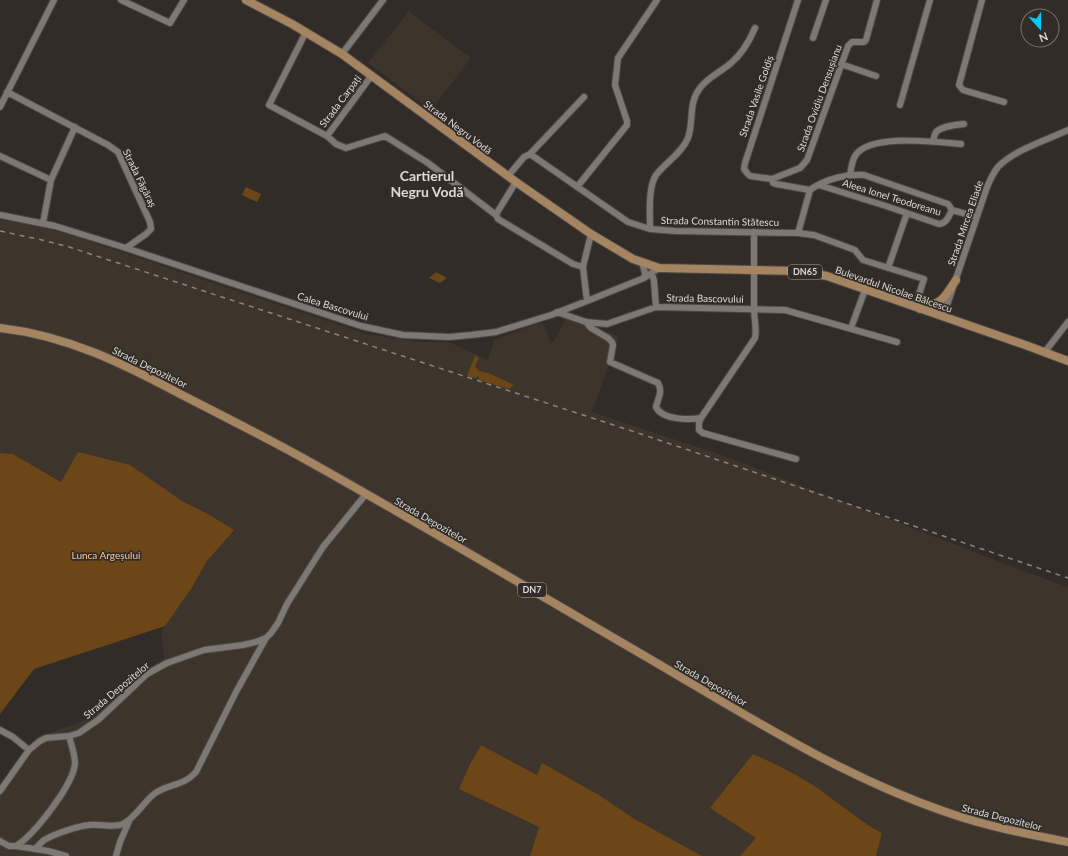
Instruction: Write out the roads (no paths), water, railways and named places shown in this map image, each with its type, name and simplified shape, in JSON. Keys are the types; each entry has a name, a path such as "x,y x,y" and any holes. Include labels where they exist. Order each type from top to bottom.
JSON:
{"main road":[{"name":"Strada Negru Vodă","path":"246,0 306,32 342,54 516,182 591,234 633,259 659,268"},
{"name":"Bulevardul Nicolae Bălcescu","path":"659,268 806,272 827,276 1068,361"},
{"path":"918,308 940,302 956,280"},
{"name":"Strada Depozitelor","path":"0,328 26,332 67,342 94,352 125,365 274,442 744,714 834,764 919,803 994,826 1068,842"}],"street":[{"path":"0,106 54,0"},
{"path":"121,0 170,23 184,0"},
{"path":"342,54 383,0"},
{"path":"577,187 627,125 616,86 618,58 657,0"},
{"name":"Strada Vasile Goldiș","path":"772,179 750,176 744,169 744,163 798,0"},
{"path":"813,38 826,0"},
{"name":"Strada Ovidiu Densușianu","path":"772,179 800,168 807,160 841,64 850,43 864,42 866,40 877,0"},
{"path":"900,105 930,0"},
{"path":"982,0 959,85 963,90 1004,102"},
{"path":"650,229 652,183 656,176 675,156 688,138 694,97 700,88 742,52 755,28"},
{"name":"Strada Carpați","path":"306,32 268,105 327,136 372,75"},
{"path":"841,64 876,76"},
{"name":"Strada Făgăraș","path":"7,92 75,127 118,152 150,222 151,229 126,248"},
{"path":"508,176 524,157 530,154 584,97"},
{"path":"933,142 936,132 939,130 964,124"},
{"path":"43,223 51,180 75,127"},
{"name":"Strada Mircea Eliade","path":"943,317 990,180 999,166 1012,156 1068,130"},
{"path":"327,136 336,144 346,148 385,136 428,163 496,215 498,219 573,264 583,267"},
{"path":"850,175 855,157 859,151 870,146 894,141 961,144"},
{"name":"Strada Constantin Stătescu","path":"530,154 628,222 650,229 675,231 798,233 814,235 855,250 863,260 924,279 918,308"},
{"path":"0,156 51,180"},
{"path":"772,179 773,183 776,184 810,190 818,185 850,175 864,175 948,204 952,210 977,217"},
{"path":"496,215 516,182"},
{"name":"Aleea Ionel Teodoreanu","path":"818,185 907,212 939,224 944,223 952,210"},
{"path":"798,233 810,190"},
{"path":"888,268 907,212"},
{"name":"Calea Bascovului","path":"0,215 43,223 126,248 361,326 403,334 449,336 492,333 511,328 587,301 644,278 659,268"},
{"path":"754,232 754,321 757,330 755,338 701,418 699,430 796,458"},
{"path":"587,301 583,267 591,234"},
{"path":"642,262 645,273 644,278"},
{"name":"Strada Bascovului","path":"652,273 656,307"},
{"path":"851,328 865,290"},
{"name":"Strada Bascovului","path":"557,312 586,322 607,324 656,307 754,308 785,310 897,342"},
{"path":"586,322 612,342 613,345 610,362 658,383 660,393 656,407 658,412 666,416 684,419 701,418"},
{"path":"1044,353 1068,322"},
{"path":"35,849 46,839 64,832 89,825 115,826 123,824 131,818 154,794 163,789 183,783 191,778 196,772 232,699 266,638 278,624 287,604 323,547 366,494"},
{"name":"Strada Depozitelor","path":"0,791 29,750 40,741 46,738 69,736 79,733 98,720 147,674 167,663 204,650 243,645 266,638"},
{"path":"0,730 13,737 29,750"},
{"path":"16,846 30,835 45,817 67,785 75,763 69,736"},
{"path":"116,856 120,842 131,818"},
{"path":"0,841 9,846 35,849 66,856"}],"railway":[{"path":"0,231 69,247 635,432 1068,578"}],"district":[{"name":"Cartierul Negru Vodă","path":"427,184"}],"park label":[{"name":"Lunca Argeșului","path":"106,555"}]}
